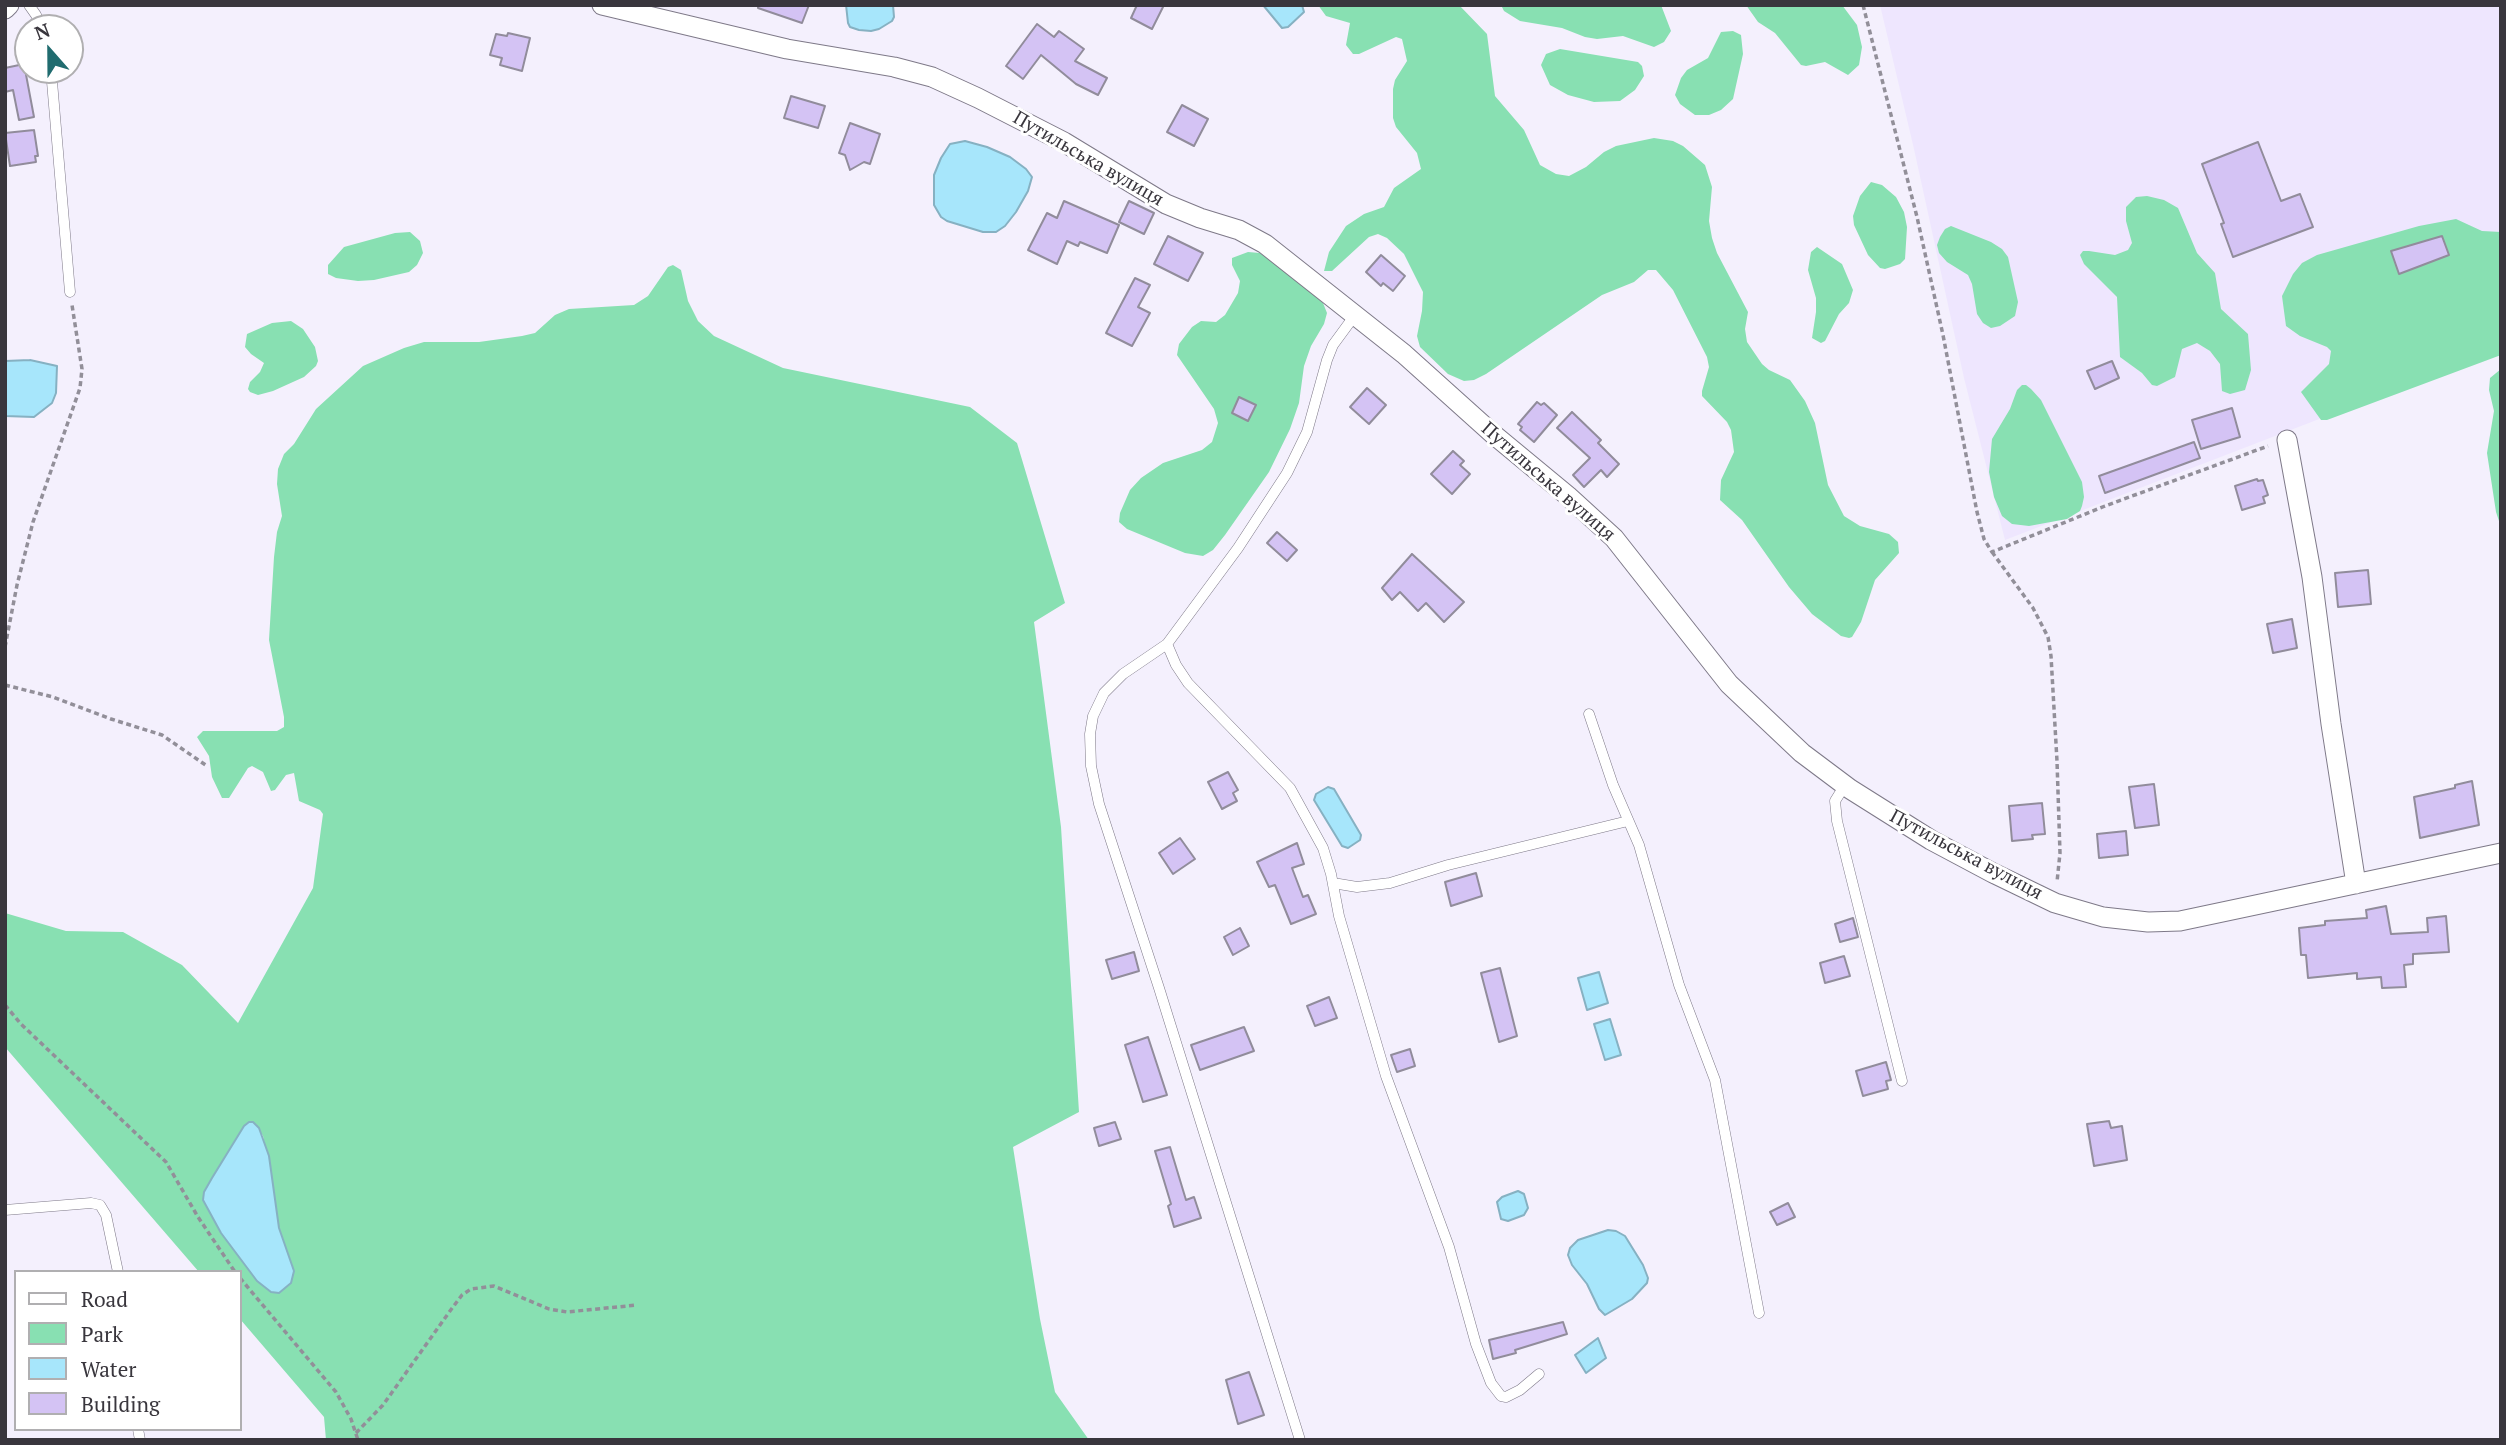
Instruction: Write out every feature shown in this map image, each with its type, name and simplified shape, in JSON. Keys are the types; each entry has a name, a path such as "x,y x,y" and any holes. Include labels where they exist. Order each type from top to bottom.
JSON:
{"street":[{"name":"Путильська вулиця","path":"602,5 787,49 894,67 939,80 1064,142 1166,204 1239,230 1265,244 1404,354 1614,538 1728,684 1802,753 1845,785 1931,840 2055,903 2103,917 2148,922 2180,921 2501,853"},
{"path":"2287,440 2312,577 2332,736 2356,884"}],"lane":[{"path":"52,84 70,292"},
{"path":"1300,1440 1099,804 1091,766 1091,725 1097,703 1104,692 1123,674 1167,644 1238,548 1287,473 1307,432 1327,360 1355,315"},
{"path":"1167,644 1188,683 1295,795 1323,848 1339,916 1386,1076 1449,1247 1486,1372 1496,1391 1506,1396 1520,1390 1539,1374"},
{"path":"1589,714 1613,785 1645,864 1679,985 1714,1080 1759,1313"},
{"path":"1845,785 1835,801 1838,821 1902,1081"},
{"path":"1333,883 1357,887 1390,883 1448,865 1628,821"},
{"path":"5,1210 90,1203 100,1205 106,1215 118,1270"}],"path":[{"path":"1863,5 1917,217 1943,335 1978,519 1992,552 2034,608 2048,637 2060,853 2055,903"},
{"path":"5,647 16,585 33,522 80,388 82,369 70,292"},
{"path":"1992,552 2105,506 2287,440"},
{"path":"5,685 53,697 162,735 206,766"},
{"path":"5,1005 21,1024 166,1162 204,1227 234,1270"},
{"path":"242,1280 336,1392 348,1412 358,1440"},
{"path":"356,1433 383,1405 462,1295 471,1289 494,1286 549,1309 567,1312 636,1305"}],"shaded area":[{"path":"1880,5 2501,5 2501,349 2005,540 1964,378"}],"green space":[{"path":"1318,5 1459,5 1487,34 1495,96 1524,130 1540,165 1556,174 1569,176 1616,146 1654,138 1673,141 1683,146 1705,165 1712,187 1709,221 1712,238 1748,312 1745,329 1747,342 1762,364 1790,380 1805,401 1815,423 1828,485 1844,516 1860,526 1889,534 1898,542 1899,553 1875,580 1861,622 1852,637 1841,636 1812,614 1789,587 1742,520 1720,500 1721,480 1734,452 1731,430 1727,422 1702,396 1709,367 1707,357 1673,290 1656,270 1648,270 1634,282 1602,295 1486,374 1464,381 1448,374 1420,347 1417,336 1423,292 1404,254 1387,238 1378,234 1369,237 1332,271 1324,271 1329,252 1346,226 1364,214 1384,207 1394,188 1421,169 1417,153 1396,127 1393,118 1395,80 1407,61 1402,39 1396,37 1359,54 1353,54 1346,45 1350,23 1326,16"},
{"path":"1501,5 1661,5 1671,31 1664,42 1654,47 1623,36 1597,39 1562,28 1520,21 1504,11"},
{"path":"1746,5 1842,5 1857,25 1862,47 1859,65 1848,75 1825,62 1801,65 1775,33 1758,22"},
{"path":"1733,31 1741,35 1743,54 1733,99 1721,110 1709,115 1695,115 1680,104 1675,95 1681,78 1687,70 1708,58 1721,32"},
{"path":"1560,49 1638,62 1642,66 1644,76 1635,90 1620,101 1594,102 1568,95 1550,85 1541,65 1546,54"},
{"path":"1871,182 1882,185 1896,197 1904,212 1907,227 1905,259 1900,264 1885,269 1880,268 1868,255 1854,225 1853,216 1860,196"},
{"path":"2147,196 2164,200 2178,208 2197,253 2215,273 2221,309 2248,334 2251,370 2245,390 2230,394 2222,391 2220,364 2210,351 2197,343 2182,349 2175,377 2157,386 2152,385 2142,373 2120,357 2117,297 2084,264 2080,255 2083,251 2115,255 2128,250 2132,243 2126,221 2126,207 2136,197"},
{"path":"2456,219 2482,231 2501,232 2501,355 2321,420 2301,392 2329,364 2331,351 2286,326 2282,296 2293,274 2302,263 2317,255 2419,226"},
{"path":"1951,226 1991,242 2008,257 2018,302 2015,316 2000,326 1991,328 1983,323 1977,314 1968,275 1947,262 1939,253 1937,245 1940,237 1945,229"},
{"path":"410,232 420,241 423,253 417,265 409,272 358,281 328,274 328,265 344,247 395,233"},
{"path":"1817,247 1842,264 1853,290 1849,303 1839,314 1825,341 1821,343 1812,338 1816,298 1808,270 1811,252"},
{"path":"1248,252 1260,253 1310,290 1323,303 1327,313 1304,366 1299,403 1290,429 1269,472 1213,550 1203,556 1185,553 1127,529 1119,522 1120,513 1130,490 1141,478 1163,463 1202,450 1212,442 1218,423 1214,409 1177,355 1179,344 1192,327 1201,321 1216,322 1225,315 1238,293 1240,281 1232,265 1232,258"},
{"path":"673,265 681,270 688,301 698,321 714,336 783,368 970,407 1017,443 1065,603 1034,622 1061,827 1079,1112 1013,1147 1040,1319 1055,1392 1089,1440 326,1440 324,1417 242,1321 242,1270 197,1270 5,1047 5,913 66,931 123,932 182,965 238,1023 313,888 323,814 299,801 294,773 286,775 275,790 271,791 263,772 252,766 229,798 222,798 212,777 209,756 197,737 203,731 277,731 284,727 269,640 274,557 282,516 277,484 278,469 284,454 294,444 316,409 363,366 404,348 424,342 479,342 522,336 535,333 555,315 569,309 634,305 648,296 668,267","holes":["247,1123 256,1124 263,1136 279,1228 294,1271 291,1283 279,1293 271,1292 257,1281 221,1233 203,1200 204,1192"]},
{"path":"291,321 303,329 315,347 318,361 316,366 304,377 273,391 258,395 250,392 250,382 260,372 264,363 245,347 247,334 272,323"},
{"path":"2501,369 2501,527 2496,512 2487,453 2494,411 2489,390 2490,378"},
{"path":"2022,385 2026,385 2041,400 2082,482 2084,497 2080,511 2067,519 2029,526 2012,524 2002,516 1994,497 1989,472 1992,439"}],"water":[{"path":"846,5 893,5 894,17 879,29 859,30 850,27"},
{"path":"1263,5 1302,5 1304,12 1288,27 1282,28"},
{"path":"965,141 1010,157 1032,177 1028,191 1016,212 1005,226 996,232 983,232 947,221 941,217 934,205 934,175 941,158 950,144"},
{"path":"30,360 57,366 56,393 52,403 34,417 5,416 5,361"},
{"path":"1328,787 1334,789 1361,835 1360,840 1348,848 1342,846 1314,800 1316,794"},
{"path":"1599,972 1608,1003 1587,1010 1578,978"},
{"path":"1610,1019 1621,1055 1605,1060 1594,1024"},
{"path":"249,1122 259,1128 269,1156 279,1228 294,1271 291,1283 279,1293 271,1292 257,1281 221,1233 203,1200 204,1192 212,1178"},
{"path":"1518,1191 1524,1194 1528,1208 1524,1215 1508,1221 1501,1219 1497,1202 1502,1197"},
{"path":"1608,1230 1625,1236 1648,1278 1647,1283 1632,1299 1605,1315 1568,1255 1570,1248 1578,1240"},
{"path":"1598,1338 1606,1358 1586,1373 1575,1355"}],"building":[{"path":"758,5 809,5 802,23 758,8"},
{"path":"1137,5 1164,5 1152,29 1131,18"},
{"path":"1037,24 1054,37 1059,31 1084,49 1075,61 1107,78 1098,95 1076,84 1041,55 1023,79 1006,66"},
{"path":"508,33 530,38 522,71 500,65 502,58 490,55 496,34 507,36"},
{"path":"14,66 14,84 28,84 34,117 19,120 13,90 5,92 5,68"},
{"path":"791,96 825,106 818,128 784,118"},
{"path":"1182,105 1208,119 1194,146 1167,132"},
{"path":"850,123 880,134 870,164 864,162 850,170 845,155 839,153"},
{"path":"34,130 38,156 35,156 36,162 10,166 5,133"},
{"path":"2258,142 2281,201 2300,194 2313,227 2233,257 2221,224 2224,223 2202,164"},
{"path":"1064,201 1119,225 1107,253 1080,242 1078,246 1067,241 1057,264 1028,250 1047,213 1057,218"},
{"path":"1129,201 1154,213 1144,234 1119,222"},
{"path":"1168,236 1203,253 1188,281 1154,264"},
{"path":"2442,236 2449,255 2399,274 2391,251"},
{"path":"1381,255 1405,276 1393,291 1383,283 1381,286 1366,272"},
{"path":"1135,278 1150,285 1138,307 1150,313 1132,346 1106,333"},
{"path":"2112,361 2119,378 2095,389 2087,371"},
{"path":"1367,388 1386,405 1369,424 1350,407"},
{"path":"1239,397 1256,405 1248,421 1232,413"},
{"path":"1537,402 1541,405 1544,403 1557,415 1534,442 1520,430 1522,427 1518,424"},
{"path":"2232,408 2240,437 2201,449 2192,420"},
{"path":"1572,412 1601,440 1598,443 1619,464 1607,477 1601,470 1584,487 1573,475 1590,458 1557,428"},
{"path":"2194,442 2200,458 2105,493 2099,476"},
{"path":"1453,451 1464,461 1460,465 1470,474 1452,494 1431,474"},
{"path":"2257,479 2263,480 2268,495 2263,497 2265,503 2242,510 2235,486"},
{"path":"1277,532 1297,550 1287,561 1267,543"},
{"path":"1412,554 1464,602 1444,622 1426,603 1418,611 1400,592 1392,600 1382,588"},
{"path":"2368,570 2371,604 2338,607 2335,573"},
{"path":"2292,619 2297,648 2273,653 2267,624"},
{"path":"1228,772 1238,790 1233,793 1237,801 1222,809 1208,782"},
{"path":"2472,781 2479,825 2420,838 2414,797 2455,788 2455,785"},
{"path":"2154,784 2159,825 2135,828 2129,787"},
{"path":"2042,803 2045,834 2032,835 2033,839 2012,841 2009,806"},
{"path":"2126,831 2128,855 2099,858 2097,834"},
{"path":"1180,838 1195,859 1173,874 1159,853"},
{"path":"1297,843 1304,864 1292,868 1303,897 1308,895 1316,914 1291,924 1275,885 1269,887 1257,862"},
{"path":"1476,873 1482,896 1451,906 1445,882"},
{"path":"2386,906 2391,934 2428,932 2427,918 2446,916 2449,952 2413,954 2413,964 2404,965 2406,987 2382,988 2381,977 2357,979 2357,973 2308,978 2306,955 2301,955 2299,928 2325,925 2325,921 2367,918 2366,910"},
{"path":"1853,918 1858,937 1840,942 1835,924"},
{"path":"1240,928 1249,946 1233,955 1224,937"},
{"path":"1134,952 1139,971 1112,979 1106,960"},
{"path":"1844,956 1850,976 1825,983 1820,963"},
{"path":"1500,968 1517,1036 1499,1042 1481,973"},
{"path":"1329,997 1337,1018 1315,1026 1307,1006"},
{"path":"1244,1027 1254,1051 1200,1070 1191,1045"},
{"path":"1148,1037 1167,1095 1143,1102 1125,1045"},
{"path":"1410,1049 1415,1066 1397,1072 1391,1055"},
{"path":"1886,1062 1891,1080 1886,1081 1888,1089 1863,1096 1856,1071"},
{"path":"2109,1121 2111,1128 2122,1126 2127,1160 2094,1166 2087,1124"},
{"path":"1115,1122 1121,1139 1099,1146 1094,1128"},
{"path":"1170,1147 1186,1200 1194,1197 1201,1218 1174,1227 1168,1206 1171,1204 1155,1151"},
{"path":"1788,1203 1795,1217 1777,1225 1770,1212"},
{"path":"1563,1322 1567,1334 1493,1359 1489,1340"},
{"path":"1249,1372 1264,1415 1238,1424 1226,1380"}]}
